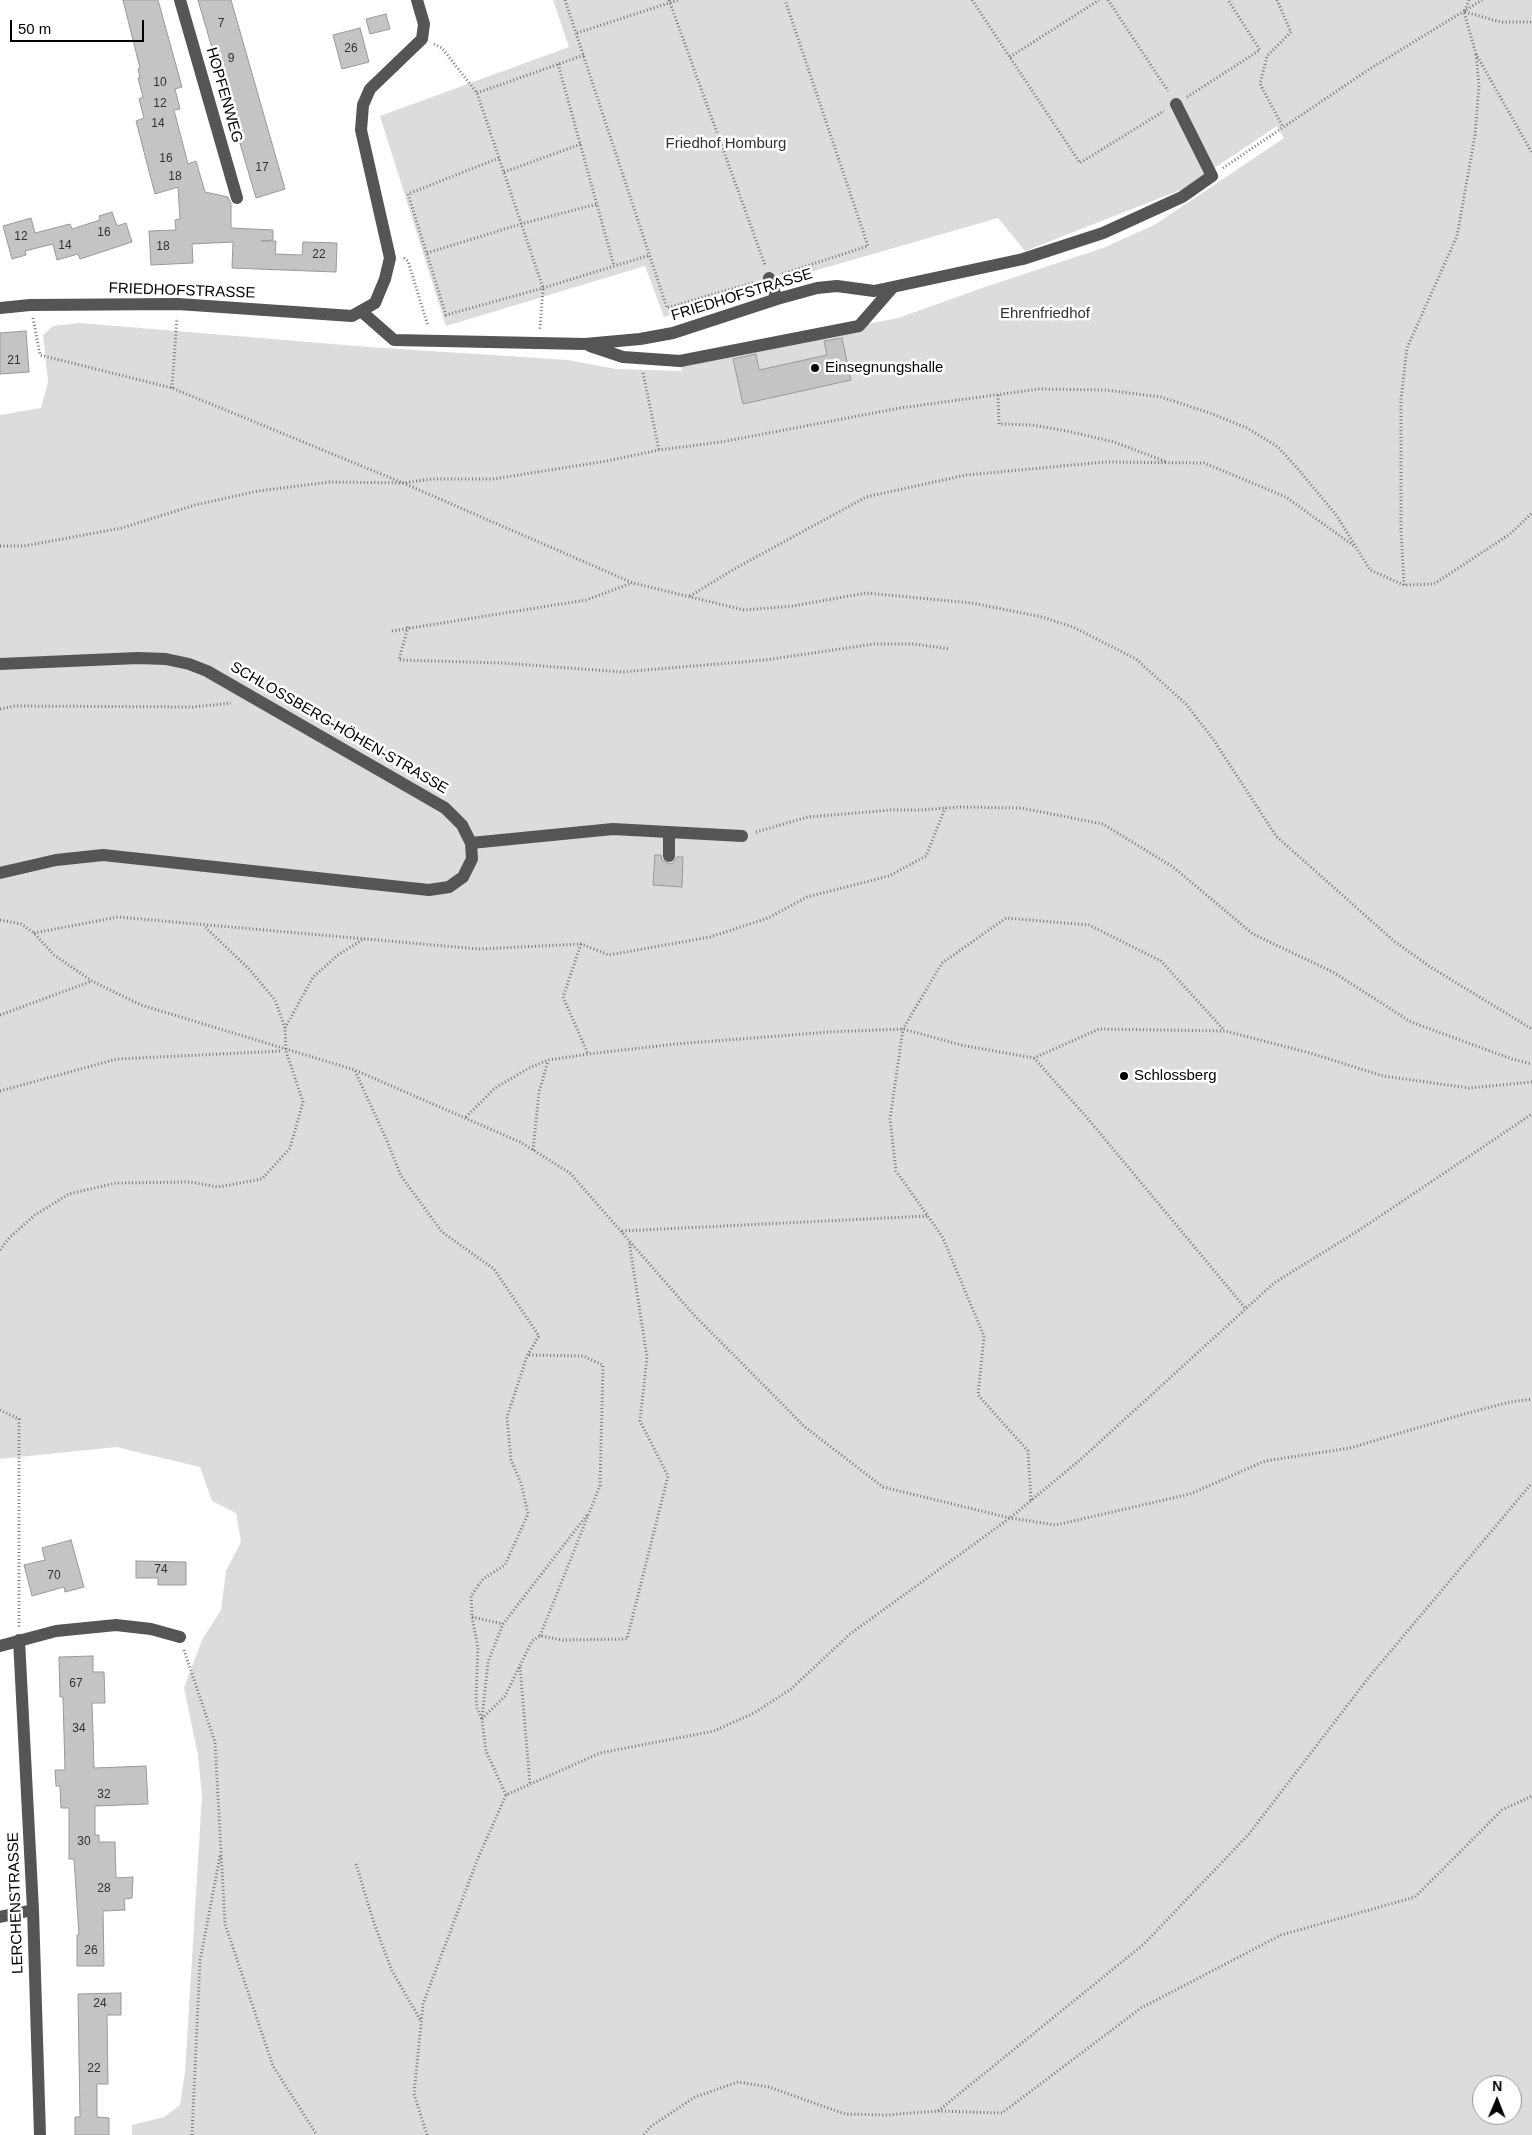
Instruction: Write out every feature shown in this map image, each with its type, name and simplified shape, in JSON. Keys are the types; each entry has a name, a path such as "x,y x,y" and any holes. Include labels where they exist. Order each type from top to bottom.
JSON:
{"street":[{"name":"HOPFENWEG","path":"180,0 237,198"},
{"path":"361,311 375,303 385,279 390,258 361,130 364,105 370,89 422,39 424,24 418,0"},
{"path":"1176,104 1212,176"},
{"name":"FRIEDHOFSTRASSE","path":"0,308 178,304 352,316 361,311 394,340 585,344 640,339 673,333 817,288 837,286 874,291 1023,259 1103,233 1182,197 1212,176"},
{"path":"769,278 777,299"},
{"path":"585,344 624,357 641,360 680,361 859,326 893,287"},
{"name":"SCHLOSSBERG-HÖHEN-STRASSE","path":"0,664 138,658 189,664 207,671 259,700 445,808 462,825 470,843"},
{"path":"0,873 56,860 103,855 429,890 449,887 463,877 472,859 470,843 613,829 742,836"},
{"path":"669,832 669,856"},
{"path":"0,1646 56,1631 116,1625 151,1629 180,1637"},
{"name":"LERCHENSTRASSE","path":"20,1640 33,1910 40,2135"},
{"path":"0,1916 33,1910"}],"path":[{"path":"565,0 667,308 868,246 785,0"},
{"path":"577,32 678,0"},
{"path":"972,0 1080,163"},
{"path":"1010,57 1099,0"},
{"path":"1108,0 1176,104"},
{"path":"1228,0 1260,50"},
{"path":"1277,0 1291,32 1267,56 1260,84 1283,127"},
{"path":"1404,585 1401,529 1401,399 1407,348 1456,236 1475,135 1479,85 1476,54 1464,12 1469,0"},
{"path":"1212,176 1368,70 1482,0"},
{"path":"670,1 769,278"},
{"path":"1464,12 1501,22 1532,22"},
{"path":"422,39 442,48 477,93 543,288 544,298 539,325 543,342"},
{"path":"1476,54 1532,153"},
{"path":"477,93 584,55"},
{"path":"558,64 614,266"},
{"path":"504,172 581,144"},
{"path":"499,158 408,194 446,315 650,255"},
{"path":"427,253 521,224 597,204"},
{"path":"388,245 408,261 432,340"},
{"path":"172,388 178,304"},
{"path":"30,306 40,355 172,388 404,484 633,583 744,610 793,606 866,593 972,603 1042,617 1073,627 1136,659 1186,704 1213,739 1276,836 1388,936 1432,968 1532,1029"},
{"path":"641,360 660,450"},
{"path":"0,546 24,546 122,528 195,505 258,491 330,482 404,484 432,480 493,479 607,461 660,450 721,442 900,408 1039,389 1106,390 1162,397 1247,428 1278,447 1288,458 1337,516 1370,570 1404,585 1434,584 1510,534 1532,513"},
{"path":"998,394 999,424 1032,425 1067,431 1114,442 1170,463"},
{"path":"690,596 736,568 866,497 966,475 1105,462 1204,463 1286,497 1356,548"},
{"path":"392,631 586,600 633,583"},
{"path":"408,627 399,660 502,663 622,672 765,660 874,644 914,644 950,649"},
{"path":"0,709 15,706 193,707 259,700"},
{"path":"742,836 808,817 891,810 945,808 1021,808 1103,824 1173,867 1253,934 1333,972 1411,1022 1512,1059 1532,1064"},
{"path":"34,933 118,917 479,949 581,944 609,955 710,937 768,918 808,897 888,876 926,856 945,808"},
{"path":"1031,1500 1028,1451 978,1395 984,1336 942,1236 896,1171 890,1119 903,1029 942,963 1006,918 1090,925 1161,961 1225,1031"},
{"path":"0,920 21,924 34,933 54,955 92,981 141,1005 286,1051 355,1070 520,1142 570,1173 694,1315 805,1427 883,1487 1010,1518 1056,1525 1190,1494 1265,1461 1350,1448 1464,1414 1510,1402 1532,1399"},
{"path":"0,1250 9,1238 36,1215 69,1194 116,1183 190,1182 218,1186 262,1179 290,1148 303,1102 286,1051 285,1028 275,1000 250,970 204,926"},
{"path":"285,1028 313,977 338,955 362,939"},
{"path":"581,944 563,997 588,1054"},
{"path":"0,1015 92,981"},
{"path":"466,1117 495,1088 529,1068 548,1060 588,1054 829,1032 903,1029 961,1045 1034,1058 1099,1029 1225,1031 1310,1053 1383,1076 1469,1088 1532,1082"},
{"path":"0,1091 117,1059 286,1051"},
{"path":"1034,1058 1089,1120 1246,1309"},
{"path":"533,1150 540,1092 548,1060"},
{"path":"355,1070 401,1176 442,1232 494,1269 539,1336 528,1355 508,1417 511,1460 521,1483 528,1514 505,1565 483,1580 471,1596 472,1618 478,1648 477,1708 482,1719"},
{"path":"427,2135 414,2094 423,2004 478,1858 506,1795 600,1753 714,1731 754,1713 791,1689 850,1634 1010,1518 1080,1460 1274,1283 1361,1229 1532,1114"},
{"path":"621,1230 928,1216"},
{"path":"540,1636 563,1640 627,1639 668,1476 640,1420 647,1357 629,1240"},
{"path":"506,1795 486,1751 482,1719 488,1662 504,1624 596,1502 600,1486 603,1365 583,1356 528,1355"},
{"path":"0,1410 20,1419 20,1640"},
{"path":"938,2110 1144,1944 1250,1834 1369,1677 1532,1483"},
{"path":"482,1719 505,1696 532,1641 540,1636 590,1510"},
{"path":"472,1618 504,1624"},
{"path":"180,1637 215,1742 225,1924 273,2066 317,2135"},
{"path":"520,1666 530,1785"},
{"path":"644,2135 650,2127 695,2097 738,2082 769,2087 844,2114 886,2115 938,2110 1002,2113 1141,2008 1202,1976 1281,1935 1415,1897 1502,1810 1532,1796"},
{"path":"192,2135 200,1961 221,1850"},
{"path":"356,1864 374,1923 392,1971 422,2022"}],"green space":[{"path":"553,0 1532,0 1532,2135 132,2135 132,2125 164,2117 180,2105 185,2072 202,1796 198,1755 184,1688 202,1640 221,1610 226,1571 241,1542 236,1513 212,1501 200,1467 116,1447 0,1459 0,415 41,408 48,382 43,335 53,326 80,323 369,347 568,360 616,369 682,371 680,361 898,318 1103,248 1156,224 1284,138 1277,126 1183,189 1025,251 998,218 772,283 664,317 645,266 446,326 380,116 569,47"}],"building":[{"path":"123,0 158,0 182,87 175,89 180,109 174,110 188,164 196,161 205,192 228,197 231,204 231,228 273,230 273,240 261,241 276,241 275,254 302,255 303,242 337,243 336,272 232,268 233,242 192,244 193,263 151,265 149,231 176,230 175,220 180,219 178,187 155,194 136,121 144,118 139,99 143,97 138,78 140,78 138,69 140,68"},
{"path":"198,0 231,0 285,189 256,198"},
{"path":"386,14 390,29 370,34 366,19"},
{"path":"360,28 369,62 342,69 333,35"},
{"path":"112,212 117,226 126,223 132,242 80,259 78,254 57,260 53,244 25,251 26,255 12,259 3,226 31,218 35,233 70,224 72,229 100,220 99,216"},
{"path":"26,331 29,372 0,374 0,333"},
{"name":"Einsegnungshalle","path":"842,338 851,380 743,404 733,359 756,354 759,370 827,355 824,341"},
{"path":"655,855 661,855 662,860 669,864 673,863 677,857 683,857 682,887 653,885"},
{"path":"71,1540 84,1587 65,1592 64,1587 32,1596 24,1565 45,1560 42,1548"},
{"path":"136,1561 186,1562 186,1585 158,1585 158,1578 136,1578"},
{"path":"93,1656 93,1672 104,1672 105,1703 92,1703 94,1768 146,1766 148,1804 95,1806 95,1835 99,1835 99,1842 115,1842 116,1878 133,1877 132,1898 124,1899 125,1910 103,1911 104,1966 77,1966 77,1935 79,1935 74,1859 69,1859 69,1808 61,1808 60,1786 56,1786 55,1770 65,1770 63,1697 60,1697 59,1657"},
{"path":"121,1993 121,2015 107,2015 108,2084 97,2084 97,2117 109,2118 109,2135 75,2135 75,2117 80,2117 78,1994"}],"place":[{"name":"Einsegnungshalle","path":"815,368"},
{"name":"Schlossberg","path":"1124,1076"}],"park label":[{"name":"Friedhof Homburg","path":"726,144"},
{"name":"Ehrenfriedhof","path":"1045,314"}]}
